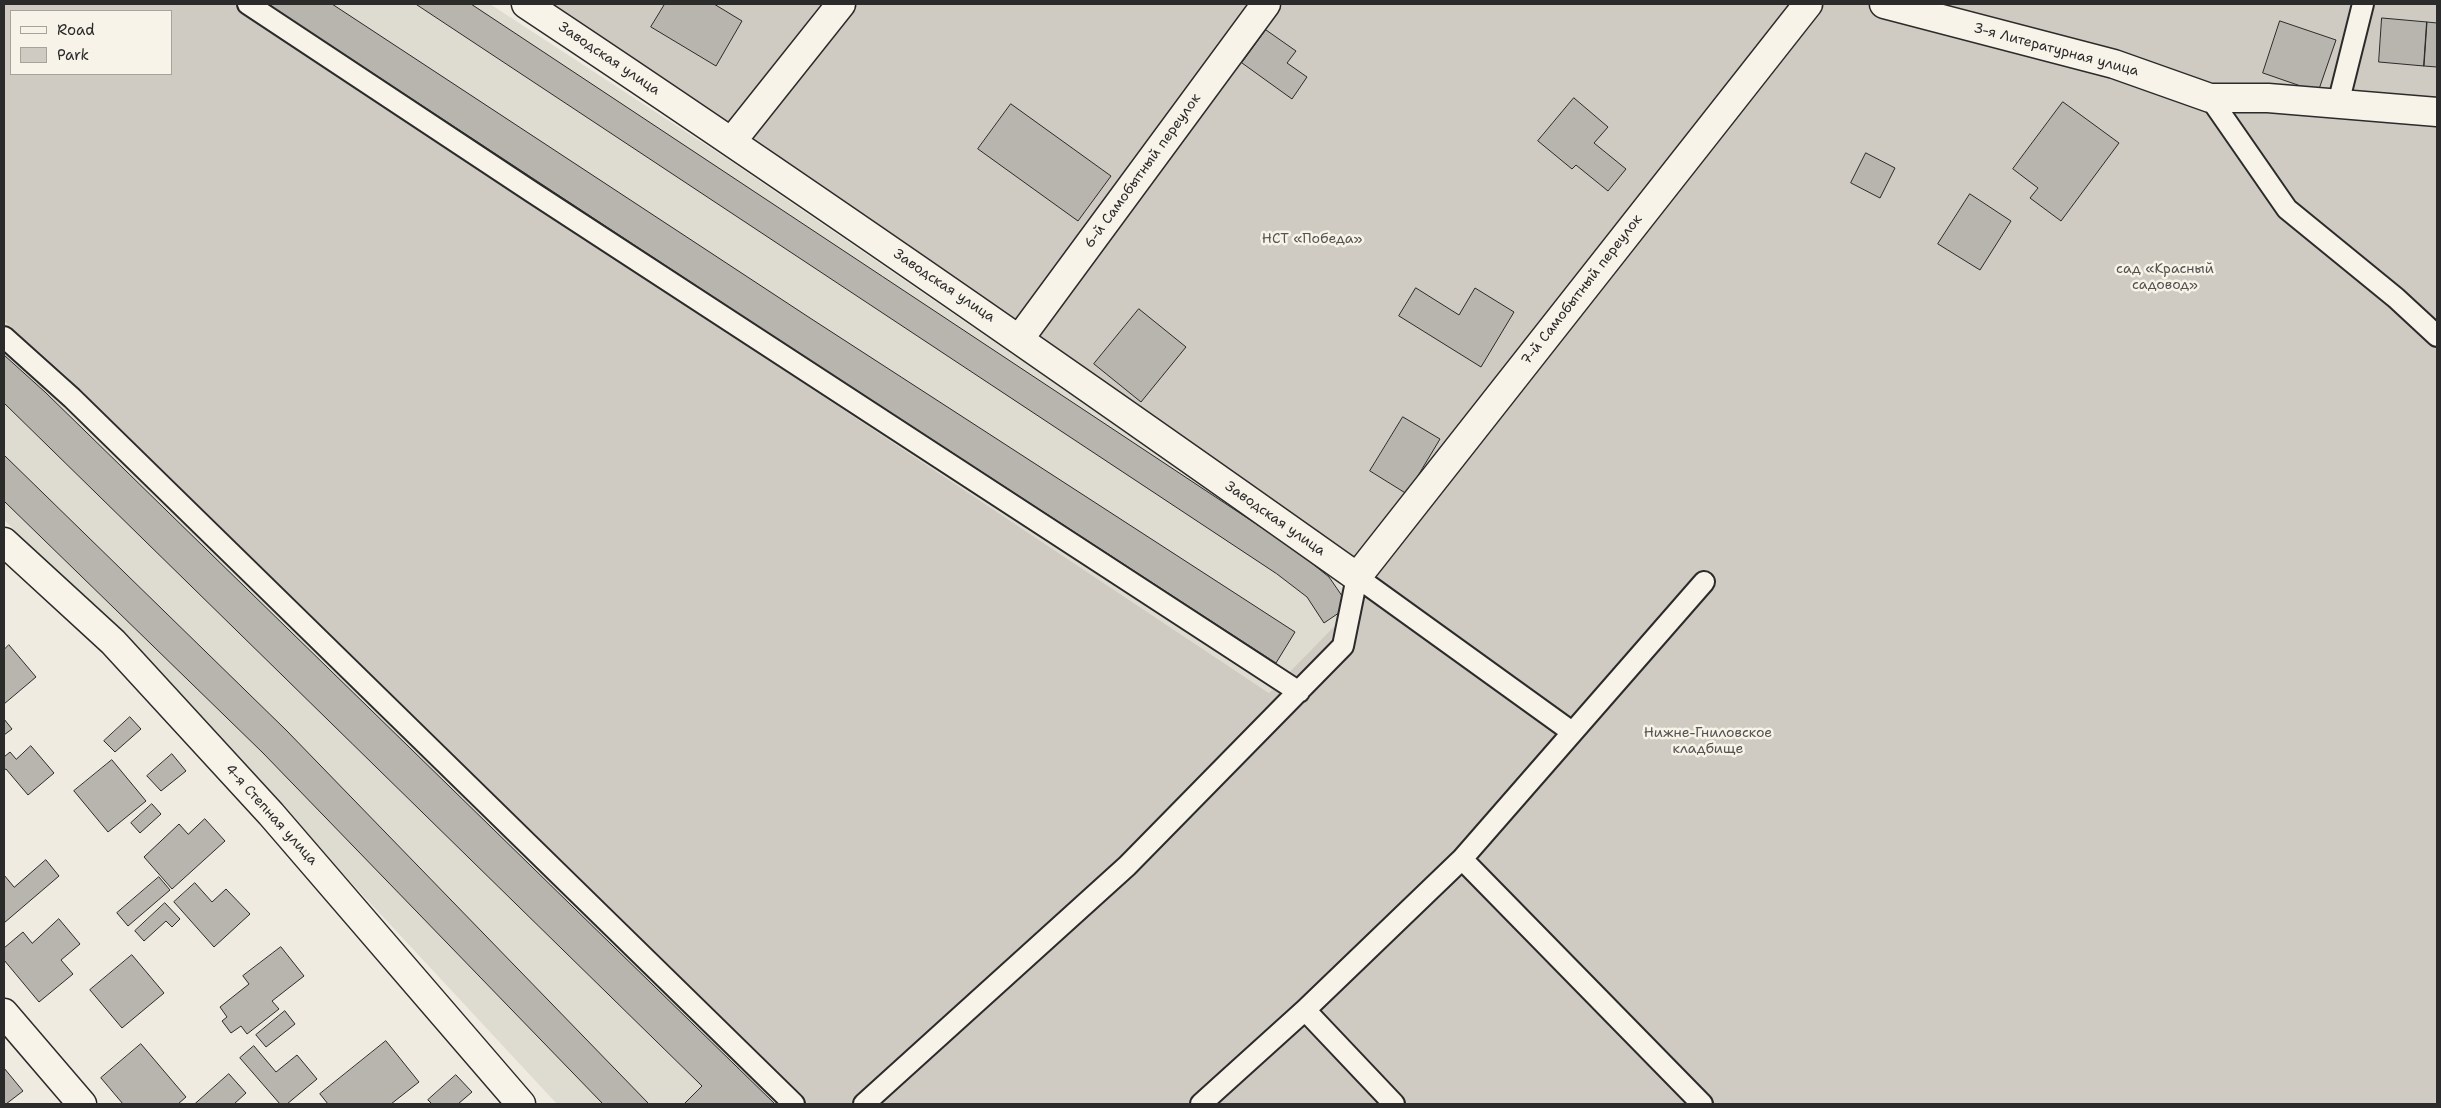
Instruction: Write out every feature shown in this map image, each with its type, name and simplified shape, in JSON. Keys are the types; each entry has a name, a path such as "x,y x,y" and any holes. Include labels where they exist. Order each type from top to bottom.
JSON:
{"street":[{"name":"Заводская улица","path":"526,4 732,141 1020,338 1357,577"},
{"path":"732,141 841,4"},
{"name":"6-й Самобытный переулок","path":"1020,338 1266,4"},
{"name":"7-й Самобытный переулок","path":"1357,577 1808,4"},
{"name":"3-я Литературная улица","path":"1884,4 2114,64 2210,98 2268,98 2437,112"},
{"name":"4-я Степная улица","path":"4,542 119,649 271,814 521,1104"},
{"path":"4,1013 82,1104"}],"lane":[{"path":"248,4 532,192 1298,692"},
{"path":"2338,104 2363,4"},
{"path":"2210,98 2287,209 2396,298 2437,336"},
{"path":"4,337 72,398 794,1104"},
{"path":"864,1104 1127,866 1343,646 1357,577 1572,732"},
{"path":"1201,1104 1305,1010 1462,859 1704,582"},
{"path":"1462,859 1702,1104"},
{"path":"1305,1010 1394,1104"}],"shaded area":[{"path":"234,4 490,4 726,158 1295,548 1333,575 1354,606 1269,693"},
{"path":"4,321 64,374 808,1102 805,1104 557,1104 120,634 4,520"}],"green space":[{"name":"Нижне-Гниловское кладбище","path":"4,4 234,4 1269,693 1354,606 1635,234 1818,4 2437,4 2437,1104 805,1104 807,1102 64,374 4,321"},
{"name":"НСТ «Победа»","path":"543,4 1800,4 1360,560 709,110"}],"building":[{"path":"268,4 332,4 810,318 1295,632 1276,663 791,348"},
{"path":"416,4 471,4 1294,549 1329,577 1349,606 1324,623 1307,597 1277,574"},
{"path":"665,4 714,4 742,21 716,66 651,27"},
{"path":"2382,18 2427,22 2424,66 2379,62"},
{"path":"2280,21 2336,40 2318,92 2263,73"},
{"path":"2427,22 2437,23 2437,67 2424,66"},
{"path":"1266,30 1296,51 1287,63 1307,77 1292,99 1242,63"},
{"path":"1574,98 1608,127 1594,143 1626,169 1608,191 1576,165 1572,169 1538,141"},
{"path":"2063,102 2119,143 2061,221 2030,198 2038,188 2013,169"},
{"path":"1011,104 1111,176 1078,221 978,149"},
{"path":"1866,153 1895,168 1880,198 1851,183"},
{"path":"1970,194 2011,221 1980,270 1938,244"},
{"path":"1416,288 1459,315 1475,288 1514,312 1481,367 1399,316"},
{"path":"1139,309 1186,347 1141,402 1094,364"},
{"path":"4,355 45,392 775,1104 684,1104 702,1086 4,403"},
{"path":"1403,417 1440,439 1407,494 1370,471"},
{"path":"4,455 286,730 649,1104 603,1104 263,753 4,501"},
{"path":"9,645 36,677 4,704 4,650"},
{"path":"130,717 141,729 115,752 104,741"},
{"path":"4,719 12,729 4,735"},
{"path":"31,746 54,773 28,795 6,769 4,770 4,757 10,752 16,759"},
{"path":"172,754 186,771 161,791 147,776"},
{"path":"112,760 146,801 108,832 74,791"},
{"path":"152,804 161,814 140,833 131,823"},
{"path":"205,819 225,841 172,889 144,857 179,824 188,834"},
{"path":"46,860 59,876 4,923 4,875 14,887"},
{"path":"159,877 170,890 128,926 117,913"},
{"path":"195,883 212,902 226,889 250,914 214,947 174,902"},
{"path":"165,903 180,919 172,927 166,921 144,941 135,931"},
{"path":"59,919 80,944 61,960 73,974 39,1002 4,960 4,948 23,932 32,943"},
{"path":"281,947 304,976 272,1001 279,1009 247,1034 241,1026 231,1033 222,1021 227,1017 220,1007 249,984 243,976"},
{"path":"132,955 164,993 122,1028 90,990"},
{"path":"285,1011 295,1024 266,1047 256,1035"},
{"path":"386,1041 419,1082 391,1104 328,1104 320,1094"},
{"path":"141,1044 186,1097 178,1104 123,1104 101,1078"},
{"path":"254,1046 276,1072 297,1055 317,1079 287,1104 280,1104 240,1058"},
{"path":"4,1068 23,1091 6,1104 4,1104"},
{"path":"229,1074 246,1093 234,1104 195,1104"},
{"path":"456,1075 472,1092 458,1104 432,1104 428,1100"}],"park label":[{"name":"сад «Красный садовод»","path":"2165,278"}]}
